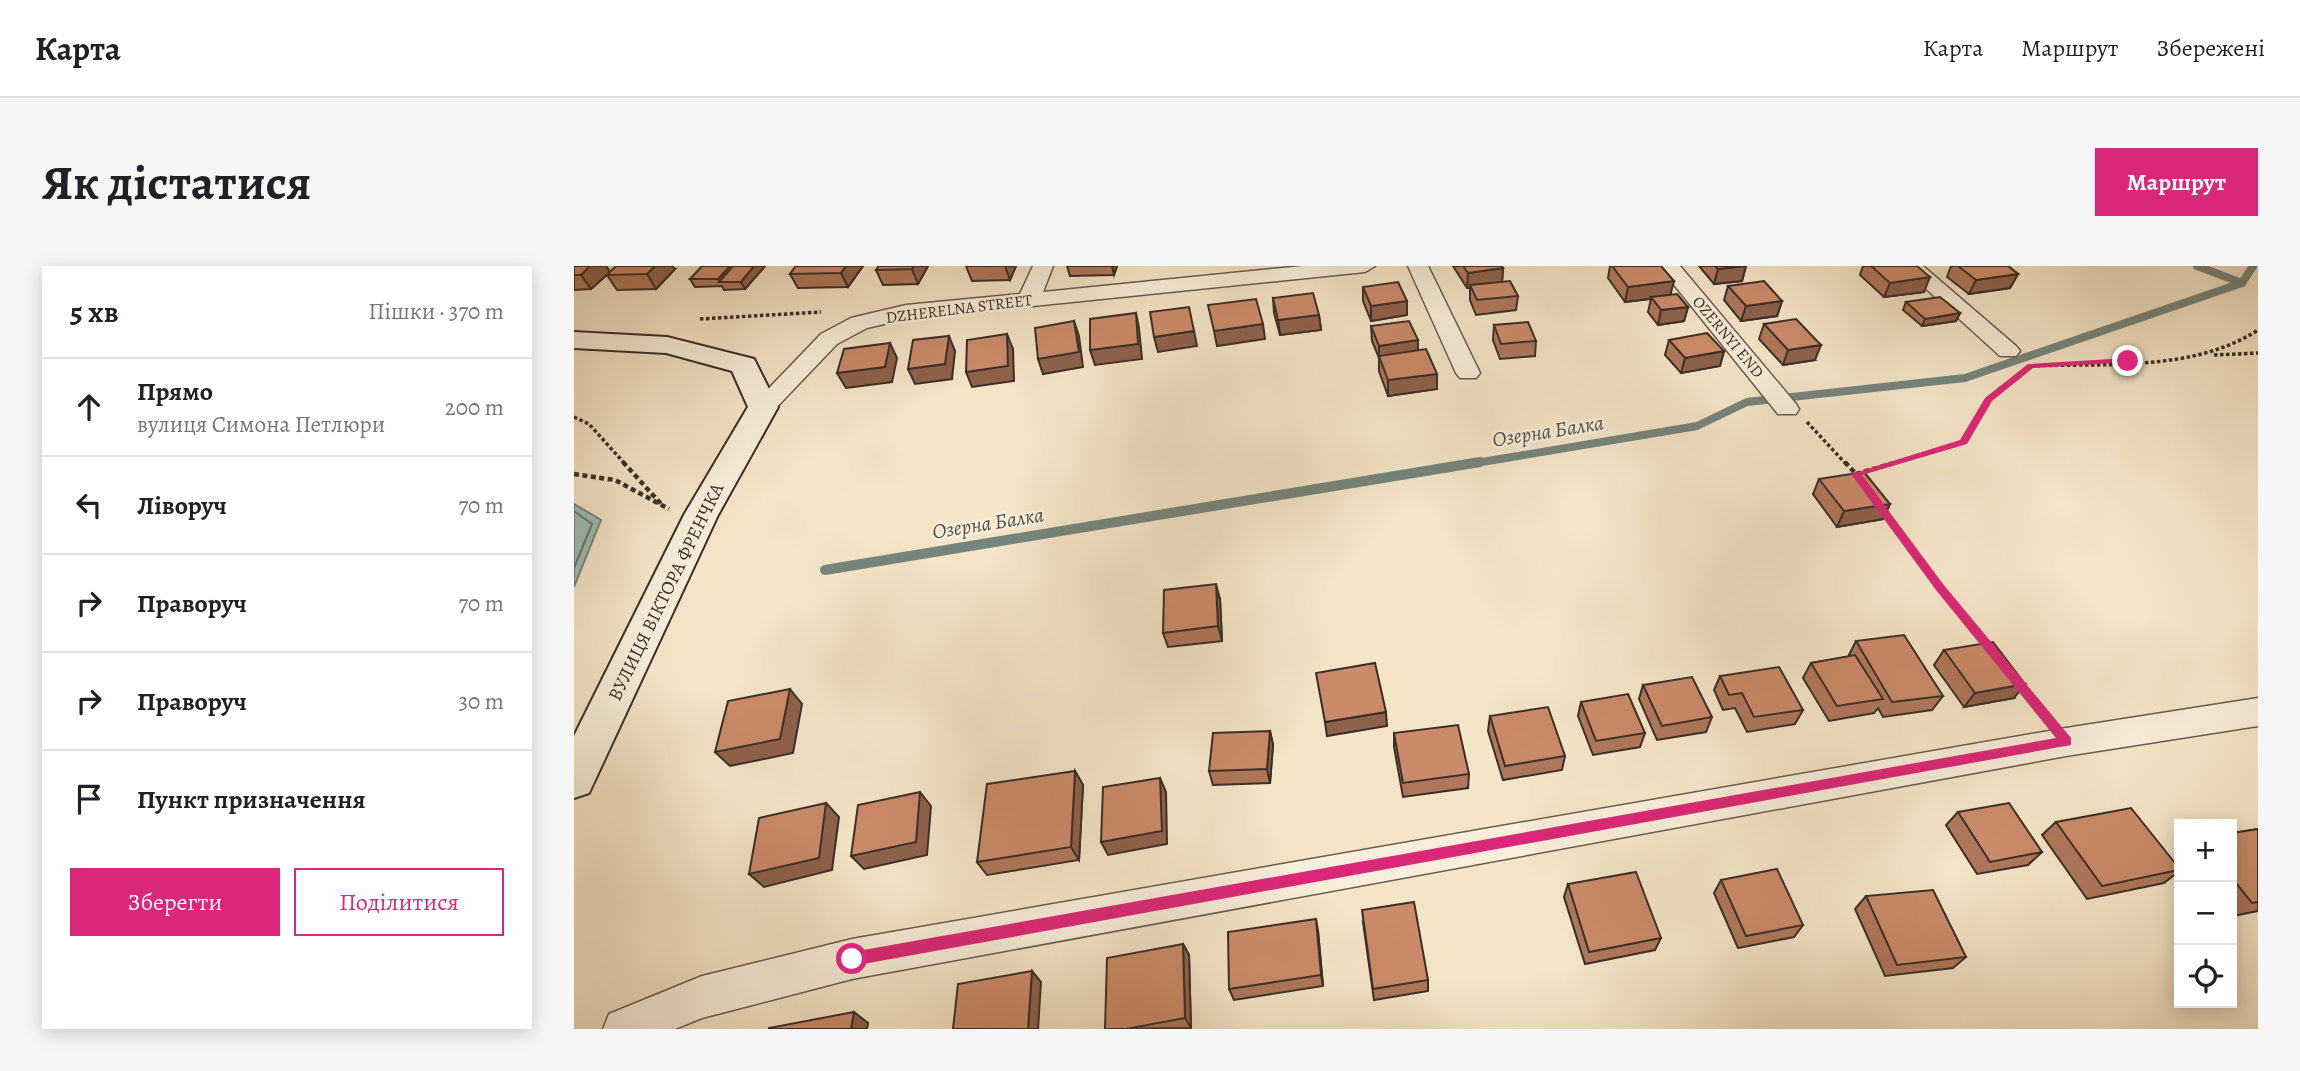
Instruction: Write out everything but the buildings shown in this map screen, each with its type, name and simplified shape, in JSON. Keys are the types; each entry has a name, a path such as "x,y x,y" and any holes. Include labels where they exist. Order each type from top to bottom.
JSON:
{"street":[{"path":"1028,301 1043,266"},
{"name":"DZHERELNA STREET","path":"762,407 829,339 859,323 906,312 1365,266"},
{"path":"1418,266 1468,373"},
{"name":"OZERNYI END","path":"1669,266 1787,409"},
{"path":"1911,266 2008,351"},
{"path":"574,340 667,345 744,365 762,407"},
{"name":"ВУЛИЦЯ ВІКТОРА ФРЕНЧКА","path":"574,780 701,515 762,407"},
{"path":"624,1029 702,997 852,959 2066,742 2258,712"}],"path":[{"path":"2209,355 2249,339 2258,330"},
{"path":"1856,474 1963,442 1989,400 2031,366 2258,353"},
{"path":"1787,409 1806,421 1864,484"},
{"path":"574,417 589,424 665,509"},
{"path":"574,474 615,480 665,509 701,515"},
{"path":"1879,505 1997,658"},
{"path":"2013,678 2066,742"}],"water":[{"path":"574,504 601,520 574,587"}],"waterway":[{"path":"2197,266 2242,283"},
{"name":"Озерна Балка","path":"2242,283 2253,266"},
{"name":"Озерна Балка","path":"1470,464 1697,426 1747,402 1965,378 2242,283"},
{"name":"Озерна Балка","path":"825,570 1480,462"}],"route":[{"path":"852,959 2066,742 1939,587 1856,474 1963,442 1989,400 2031,366 2128,361"}]}
